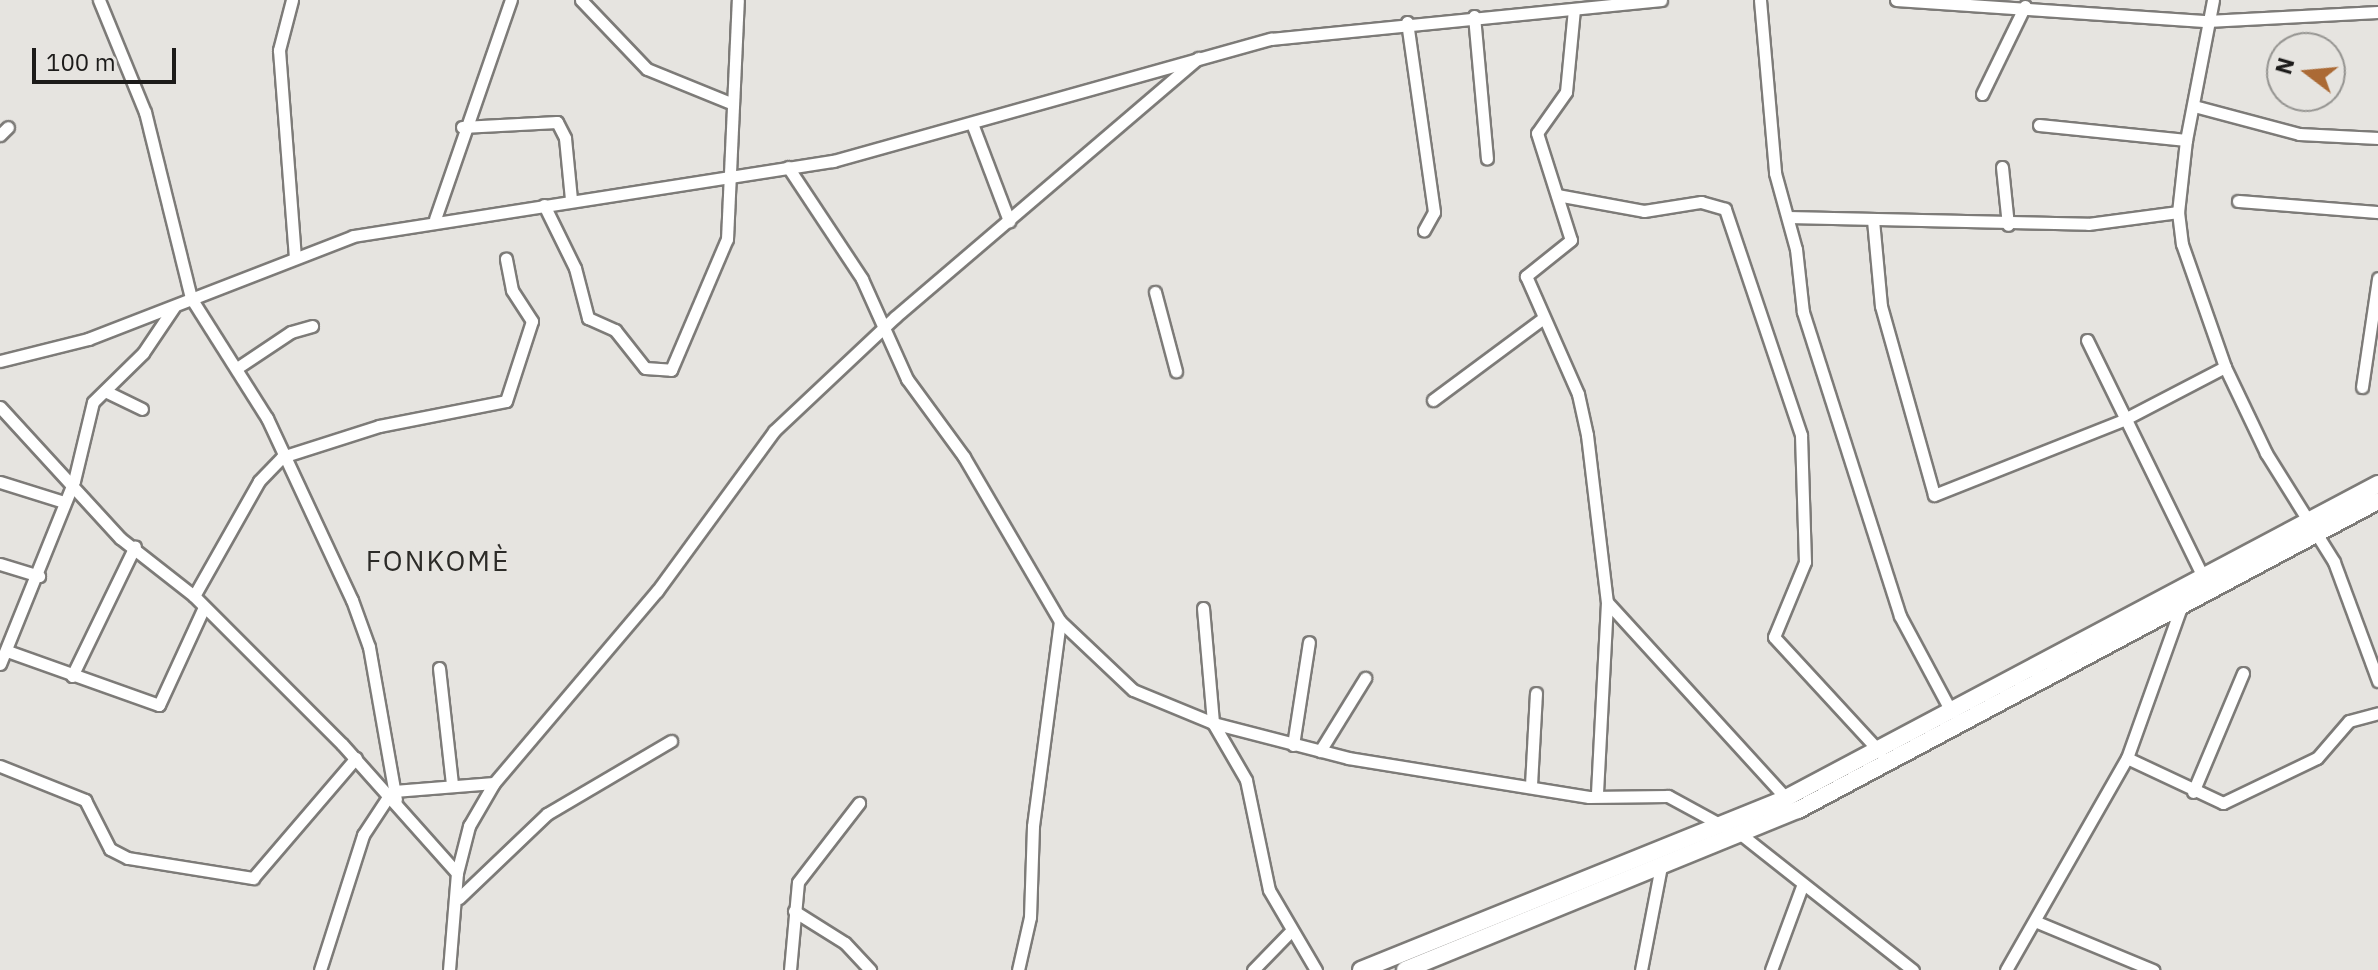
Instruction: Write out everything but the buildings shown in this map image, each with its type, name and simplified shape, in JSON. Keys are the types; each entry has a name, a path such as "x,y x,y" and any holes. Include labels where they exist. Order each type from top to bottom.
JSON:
{"street":[{"path":"99,0 145,112 191,298 237,368 282,457 318,519 369,647 394,795"},
{"path":"292,0 279,50 295,257"},
{"path":"435,219 462,127 511,0"},
{"path":"581,0 636,61 733,104"},
{"path":"544,205 575,268 588,318 615,330 656,375 671,370 714,283 735,178 733,104 738,0"},
{"path":"0,361 174,307 295,257 435,219 735,178 788,167 973,126 1201,55 1407,22 1661,0"},
{"path":"1760,0 1775,173 1788,217 1803,312 1900,616 1952,713"},
{"path":"1896,0 1965,1 2207,21 2378,12"},
{"path":"2213,0 2186,140 2178,212 2225,367 2266,453 2316,527 2378,681"},
{"path":"1982,94 2025,6"},
{"path":"1574,9 1566,92 1537,133 1570,246 1526,276 1581,406 1607,602 1597,796"},
{"path":"1474,16 1487,158"},
{"path":"1407,22 1434,212 1424,230"},
{"path":"449,970 459,898 457,873 469,826 494,783 657,591 774,431 1201,55"},
{"path":"2194,106 2299,134 2378,138"},
{"path":"462,127 557,122 565,138 571,199"},
{"path":"2039,125 2186,140"},
{"path":"973,126 1009,221"},
{"path":"788,167 867,287 883,332 1060,621 1133,690 1213,723 1320,751 1597,796 1668,796 1744,835 1802,886 1913,970"},
{"path":"2002,167 2008,225"},
{"path":"1557,195 1644,211 1701,202 1725,209 1801,435 1805,562 1774,637 1880,753"},
{"path":"2238,201 2378,212"},
{"path":"1788,217 2008,225 2178,212"},
{"path":"1873,220 1881,306 1932,494 2123,420 2225,367"},
{"path":"194,596 259,481 282,457 379,426 506,401 532,321 512,290 506,259"},
{"path":"2362,387 2378,278"},
{"path":"1155,292 1176,371"},
{"path":"0,664 39,576 74,481 88,412 174,307"},
{"path":"1433,400 1542,319"},
{"path":"237,368 291,332 312,326"},
{"path":"2087,340 2123,420 2204,579"},
{"path":"105,391 142,409"},
{"path":"0,407 74,481 120,538 135,546 194,596 394,795 457,873"},
{"path":"0,482 64,502"},
{"path":"1405,970 1744,835 2180,610 2316,527 2378,484"},
{"path":"1361,970 1724,827 1880,753 2204,579 2378,501"},
{"path":"72,676 135,546"},
{"path":"0,564 39,576"},
{"path":"1607,602 1786,798"},
{"path":"7,645 72,676 159,705 204,607"},
{"path":"1203,608 1213,723 1246,780 1269,890 1290,932 1316,970"},
{"path":"2006,970 2037,922 2127,758 2180,610"},
{"path":"1018,970 1030,917 1033,826 1060,621"},
{"path":"1293,745 1309,642"},
{"path":"439,668 452,783"},
{"path":"2193,792 2243,673"},
{"path":"1320,751 1365,678"},
{"path":"1531,785 1536,693"},
{"path":"2127,758 2212,801 2235,800 2317,758 2349,721 2378,713"},
{"path":"459,898 547,814 671,741"},
{"path":"0,766 85,800 110,849 128,858 253,878 356,758"},
{"path":"320,970 363,835 394,795 452,783 494,783"},
{"path":"790,970 798,882 859,803"},
{"path":"1641,970 1661,866"},
{"path":"1771,970 1802,886"},
{"path":"794,911 845,943 870,970"},
{"path":"2037,922 2153,970"},
{"path":"1253,970 1290,932"}],"district":[{"name":"FONKOMÈ","path":"438,561"}]}
